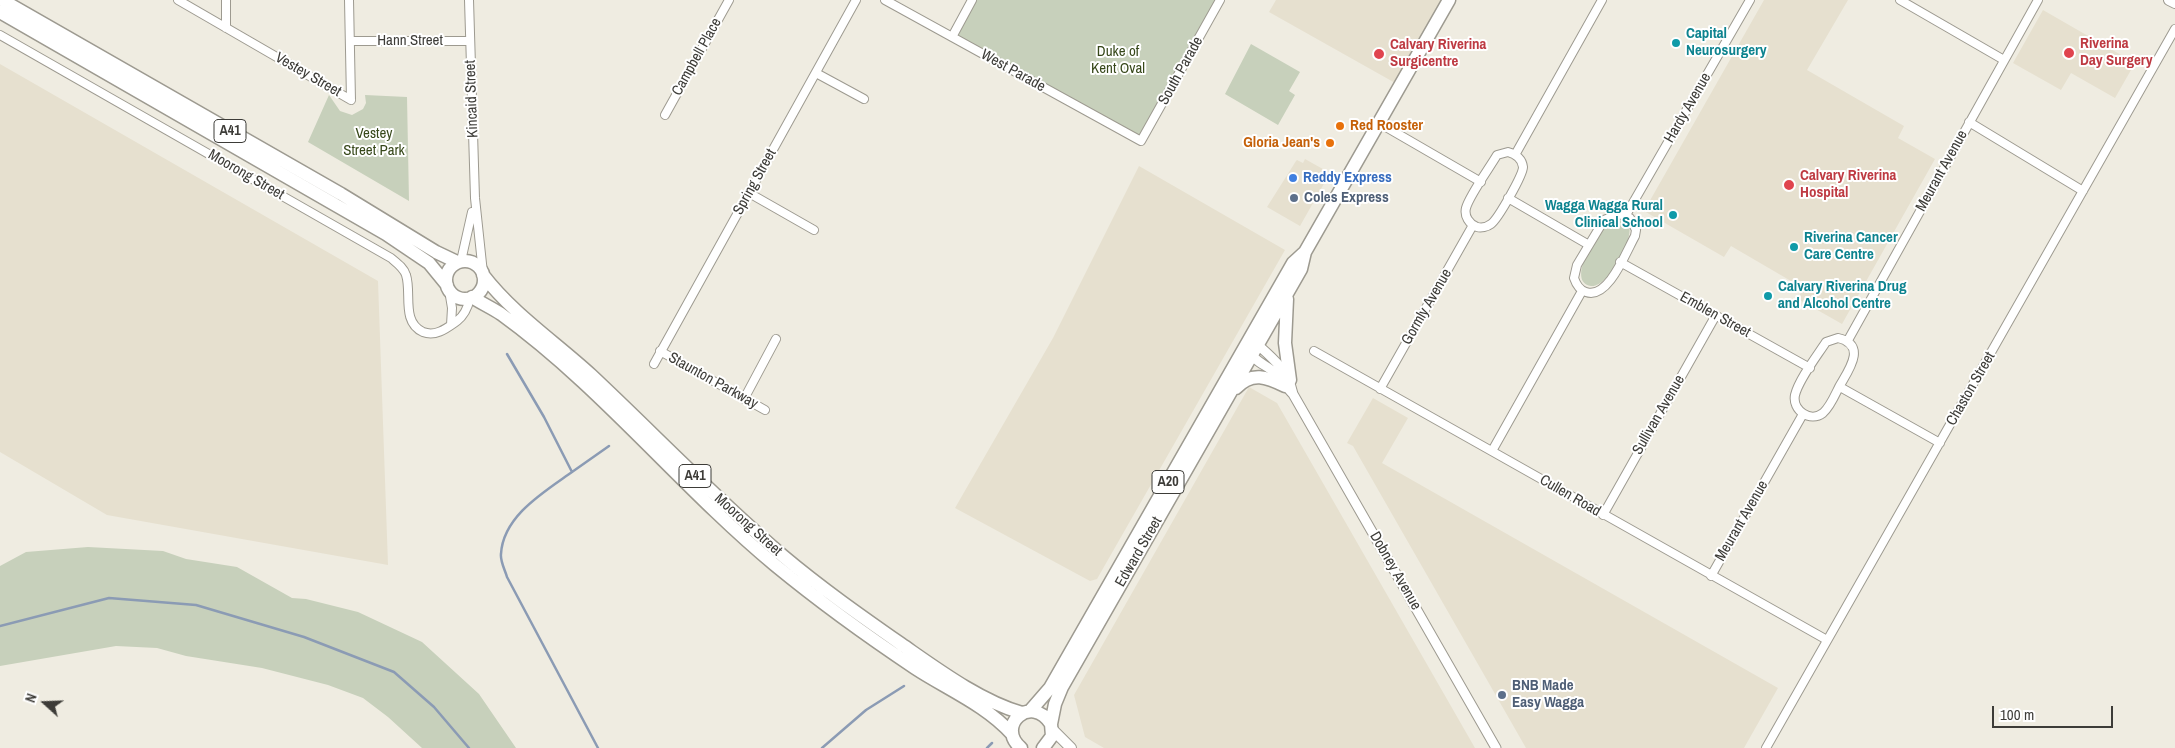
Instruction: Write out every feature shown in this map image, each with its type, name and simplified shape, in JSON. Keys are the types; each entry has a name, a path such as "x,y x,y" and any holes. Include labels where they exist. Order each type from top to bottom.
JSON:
{"highway":[{"name":"Moorong Street","path":"2,0 341,194 436,252 459,262"},
{"name":"Edward Street","path":"1026,712 1050,688 1288,292 1301,269 1305,252 1449,0"},
{"name":"Moorong Street","path":"0,12 386,234 429,263 448,288"},
{"name":"Edward Street","path":"1052,727 1055,704 1062,687 1231,393 1293,263 1305,252"},
{"name":"A41","path":"459,262 474,263 483,274"},
{"path":"448,288 448,272 459,262"},
{"name":"Moorong Street","path":"483,274 506,303 590,374 724,504 836,599 922,659 990,701 1026,712"},
{"path":"471,298 482,287 483,274"},
{"name":"A41","path":"448,288 458,298 471,298"},
{"path":"1288,292 1284,322 1284,344 1289,387"},
{"name":"Moorong Street","path":"471,298 512,322 583,383 710,506 774,564 831,609 916,668 994,717 1015,742"},
{"path":"1231,393 1246,379 1259,375 1289,387"},
{"name":"A41","path":"1026,712 1042,714 1052,727"},
{"name":"A20","path":"1015,742 1013,724 1026,712"},
{"name":"A20","path":"1043,748 1050,741 1052,727"}],"main road":[{"path":"2169,0 2175,3"},
{"path":"1052,727 1071,748"}],"street":[{"name":"Vestey Street","path":"178,0 351,100 349,0"},
{"path":"226,0 226,28"},
{"name":"Kincaid Street","path":"469,0 475,198 483,274"},
{"name":"Campbell Place","path":"665,115 729,0"},
{"name":"Spring Street","path":"654,364 856,0"},
{"name":"West Parade","path":"885,0 1141,141"},
{"path":"952,37 972,0"},
{"name":"South Parade","path":"1141,141 1220,0"},
{"path":"1516,155 1602,0"},
{"name":"Hardy Avenue","path":"1626,215 1750,0"},
{"path":"1900,0 2004,60"},
{"name":"Meurant Avenue","path":"1847,342 2038,0"},
{"name":"Chaston Street","path":"1766,748 2175,29"},
{"name":"Moorong Street","path":"0,35 391,258 400,266 407,277 409,312 414,325 420,330 431,334 442,331 459,320 465,313 471,298"},
{"name":"Hann Street","path":"350,42 470,41"},
{"path":"816,73 864,99"},
{"path":"1969,122 2083,191"},
{"path":"1379,123 1481,182"},
{"path":"1508,152 1516,155 1521,161 1522,172 1508,198 1492,224 1482,228 1473,225 1468,219 1466,208 1481,182 1497,155 1508,152"},
{"path":"749,193 814,230"},
{"name":"Kincaid Street","path":"459,262 475,198"},
{"path":"1508,198 1589,245"},
{"path":"1615,214 1626,215 1634,224 1635,236 1604,289 1592,294 1582,290 1576,284 1574,272 1589,245 1604,220 1615,214"},
{"name":"Gormly Avenue","path":"1380,389 1473,225"},
{"name":"Emblen Street","path":"1620,262 1810,368"},
{"path":"448,288 452,308 451,325"},
{"path":"1492,451 1582,290"},
{"name":"Sullivan Avenue","path":"1603,515 1716,315"},
{"path":"1838,338 1847,342 1853,348 1854,361 1840,387 1824,412 1812,417 1803,414 1797,407 1795,395 1810,368 1826,342 1838,338"},
{"path":"744,399 776,339"},
{"name":"Dobney Avenue","path":"1252,349 1283,368 1289,387 1496,748"},
{"name":"Staunton Parkway","path":"660,351 765,410"},
{"name":"Cullen Road","path":"1314,351 1827,640"},
{"path":"1840,387 1940,443"},
{"name":"Meurant Avenue","path":"1711,576 1803,414"}],"shaded area":[{"name":"Calvary Riverina Surgicentre","path":"1276,0 1447,0 1397,84 1269,12"},
{"name":"Calvary Riverina Hospital","path":"1764,0 1848,0 1807,70 1904,126 1898,138 1935,159 1842,324 1798,299 1803,288 1731,246 1724,257 1644,211"},
{"name":"Riverina Day Surgery","path":"2043,10 2135,63 2115,98 2071,73 2061,90 2013,63"},
{"path":"0,64 378,281 388,565 107,515 0,452"},
{"name":"Coles Express","path":"1305,159 1330,173 1300,226 1267,207 1296,161 1303,163"},
{"path":"1139,166 1285,250 1097,579 1090,581 955,508 1053,338"},
{"path":"1249,387 1277,403 1475,748 1104,748 1085,737 1074,695"},
{"path":"1373,398 1408,418 1382,463 1778,688 1744,748 1526,748 1353,446 1347,443"}],"green space":[{"name":"Duke of Kent Oval","path":"972,0 1220,0 1141,141 952,37"},
{"path":"1251,44 1300,72 1289,91 1295,95 1278,125 1225,94"},
{"name":"Vestey Street Park","path":"329,95 340,111 352,115 363,109 366,103 365,95 407,97 409,201 308,142"},
{"path":"1618,218 1624,219 1628,223 1630,230 1619,260 1612,271 1598,285 1591,286 1584,283 1581,276 1582,267 1590,247 1605,225"},
{"path":"88,547 163,551 186,559 237,567 292,598 306,599 358,612 422,642 479,694 516,748 422,748 388,717 363,698 328,685 262,668 186,656 157,648 116,646 0,666 0,566 26,552"}],"waterway":[{"path":"507,354 544,417 572,472 538,497 517,517 503,540 501,560 507,577 598,748"},
{"path":"572,472 609,446"},
{"path":"0,626 109,598 196,605 304,637 394,672 434,707 469,748"},
{"path":"822,748 866,710 904,686"},
{"path":"987,748 992,743"}],"place":[{"name":"Capital Neurosurgery","path":"1676,43"},
{"name":"Riverina Day Surgery","path":"2069,53"},
{"name":"Calvary Riverina Surgicentre","path":"1379,54"},
{"name":"Red Rooster","path":"1340,126"},
{"name":"Gloria Jean's","path":"1330,143"},
{"name":"Reddy Express","path":"1293,178"},
{"name":"Calvary Riverina Hospital","path":"1789,185"},
{"name":"Coles Express","path":"1294,198"},
{"name":"Wagga Wagga Rural Clinical School","path":"1673,215"},
{"name":"Riverina Cancer Care Centre","path":"1794,247"},
{"name":"Calvary Riverina Drug and Alcohol Centre","path":"1768,296"},
{"name":"BNB Made Easy Wagga","path":"1502,695"}]}
